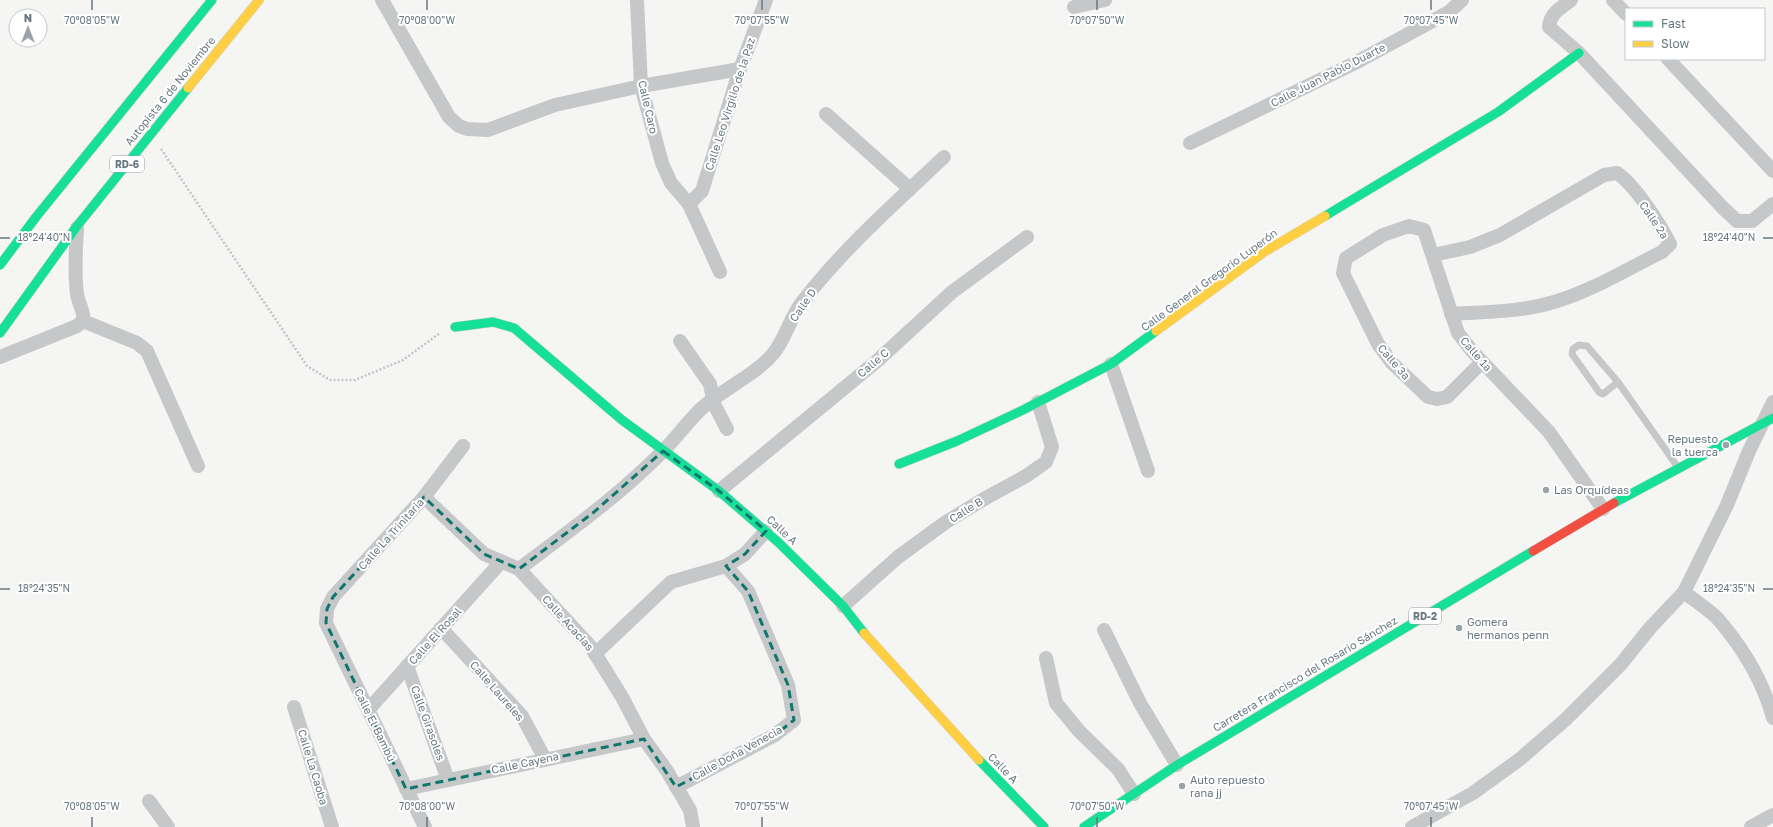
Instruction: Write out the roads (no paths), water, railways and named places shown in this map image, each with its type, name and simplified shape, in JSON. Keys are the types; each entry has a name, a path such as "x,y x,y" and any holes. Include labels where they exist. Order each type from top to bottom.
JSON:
{"main road":[{"path":"0,265 36,216 212,0"},
{"name":"Autopista 6 de Noviembre","path":"0,333 77,226 259,0"},
{"name":"Calle General Gregorio Luperón","path":"899,464 957,441 1038,402 1111,364 1264,252 1498,112 1579,53"},
{"name":"Calle A","path":"455,327 493,322 514,328 622,420 719,491 766,531 842,606 865,635 950,730 1044,827"},
{"name":"Carretera Francisco del Rosario Sánchez","path":"1084,827 1177,765 1603,508 1768,421"}],"street":[{"path":"382,0 449,116 459,126 467,129 488,130 555,105 641,86 740,68"},
{"name":"Calle Caro","path":"637,0 641,86 662,163 671,183 689,204 720,272"},
{"name":"Calle Leo Virgilio de la Paz","path":"689,204 695,200 702,190 740,68 766,0"},
{"path":"1074,7 1105,0"},
{"name":"Calle Juan Pablo Duarte","path":"1190,143 1355,63 1449,12 1462,0"},
{"path":"1571,0 1554,14 1550,20 1549,27 1579,53 1736,221 1752,221 1773,204"},
{"path":"1613,0 1625,13"},
{"path":"1669,60 1773,171"},
{"path":"826,114 910,189"},
{"name":"Calle D","path":"519,569 594,512 663,451 700,409 713,398 760,367 774,353 782,340 792,317 803,301 860,238 944,157"},
{"name":"Calle 2ª","path":"1433,255 1470,247 1500,235 1604,175 1617,173 1627,180 1665,233 1670,244 1662,252 1577,295 1553,303 1518,309 1451,314"},
{"path":"0,356 77,326 83,321 84,317 77,297 75,274 77,226"},
{"name":"Calle 1ª","path":"1346,258 1383,235 1409,226 1424,230 1458,334 1482,362 1549,432 1603,508"},
{"name":"Calle C","path":"719,491 877,360 947,296 1027,237"},
{"name":"Calle 3ª","path":"1346,258 1343,273 1378,344 1392,363 1428,397 1437,399 1447,397 1482,362"},
{"path":"83,321 137,343 147,351 198,466"},
{"path":"680,341 710,384 714,404 726,430"},
{"path":"1111,364 1148,471"},
{"name":"Calle B","path":"842,606 898,557 946,522 1026,476 1046,462 1052,447 1038,402"},
{"path":"1412,827 1472,793 1520,759 1565,720 1620,664 1650,628 1684,592 1768,421 1773,402"},
{"name":"Calle La Trinitaria","path":"326,623 327,609 333,597 424,497 463,446"},
{"name":"Calle Acacias","path":"424,497 484,554 519,569 582,637 595,654 622,697 644,739 668,771 690,810 693,827"},
{"path":"595,654 671,582 726,566 745,554 766,531"},
{"name":"Calle El Rosal","path":"368,710 501,562"},
{"name":"Calle Doña Venecia","path":"676,787 776,735 794,720 788,685 748,591 726,566"},
{"path":"1684,592 1717,618 1751,664 1768,700 1773,718"},
{"name":"Calle El Bambú","path":"326,623 425,827"},
{"name":"Calle Laureles","path":"441,628 522,716 546,759"},
{"path":"1104,630 1140,704 1177,765"},
{"path":"1046,658 1056,703 1079,730 1118,769 1134,794"},
{"name":"Calle Girasoles","path":"407,666 448,780"},
{"name":"Calle La Caoba","path":"294,707 332,827"},
{"name":"Calle Cayena","path":"406,789 644,739"},
{"path":"149,802 168,827"},
{"path":"1751,827 1773,815"}],"lane":[{"path":"1618,382 1607,393 1603,394 1599,392 1572,354 1573,349 1579,345 1587,346 1618,382 1678,468"}],"place":[{"name":"Repuesto la tuerca","path":"1726,445"},
{"name":"Las Orquídeas","path":"1546,490"},
{"name":"Gomera hermanos penn","path":"1459,628"},
{"name":"Auto repuesto rana jj","path":"1182,786"}]}
